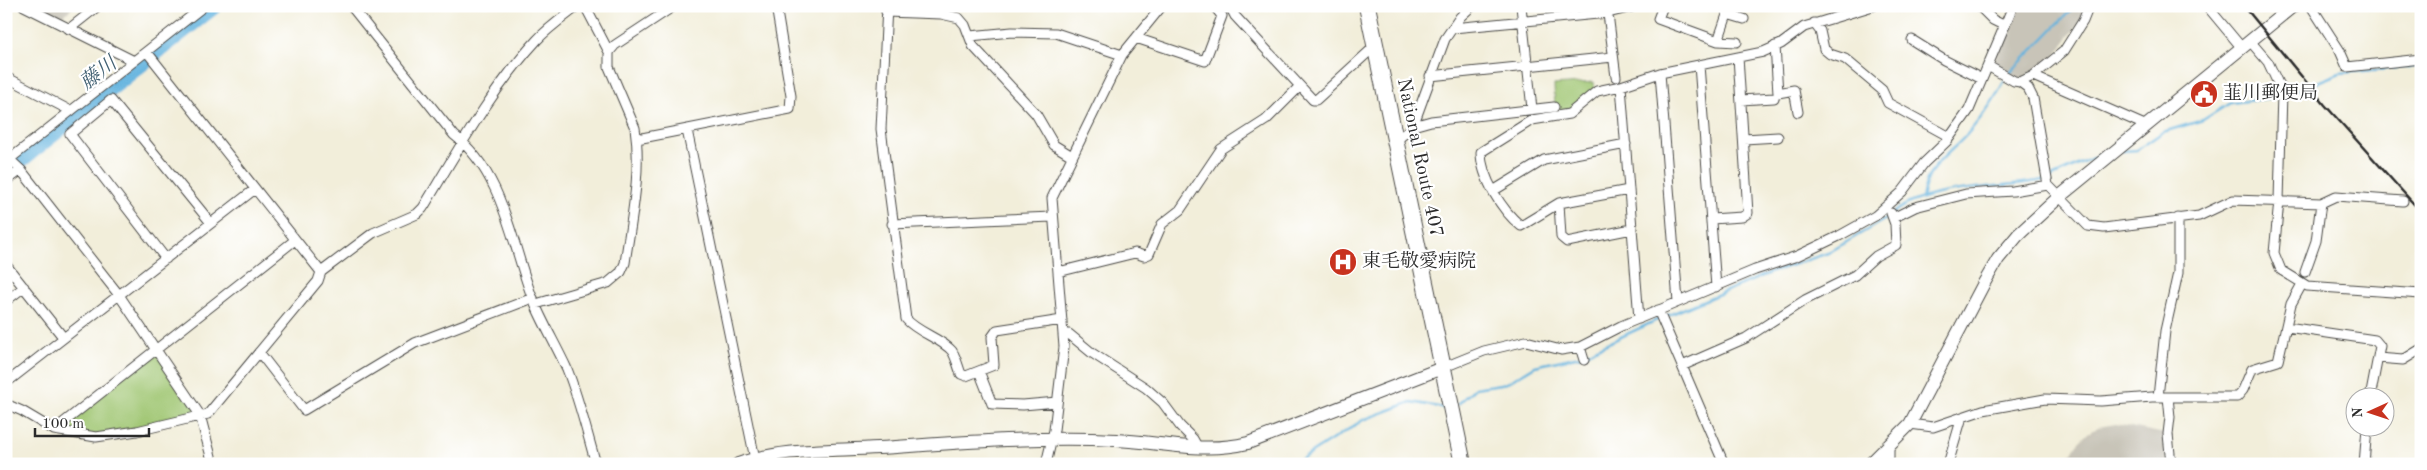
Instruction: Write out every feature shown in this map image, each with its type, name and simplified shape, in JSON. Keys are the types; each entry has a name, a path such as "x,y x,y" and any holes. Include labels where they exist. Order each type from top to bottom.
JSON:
{"highway":[{"name":"National Route 407","path":"1367,6 1463,464"}],"street":[{"path":"24,6 134,61"},
{"path":"69,29 98,6"},
{"path":"204,6 8,159 21,170 119,295 157,349 200,415 213,464"},
{"path":"351,6 454,135 463,142 488,173 499,196 534,301 567,371 596,464"},
{"path":"6,404 54,430 96,437 137,431 208,414 318,281 321,272 373,233 417,214 423,208 478,116 538,40 578,6"},
{"path":"259,352 304,410 415,343 534,301 608,283 622,272 625,263 634,198 637,139 635,128 609,67 609,52 585,6"},
{"path":"609,52 615,45 674,6"},
{"path":"637,139 790,109 791,96 776,6"},
{"path":"1046,464 1057,402 1064,346 1052,217 1054,194 1122,55 1162,6"},
{"path":"1136,38 1205,61 1222,16 1214,6"},
{"path":"1230,6 1234,16 1313,100 1316,100 1375,46"},
{"path":"1413,126 1445,39 1472,6"},
{"path":"1521,6 1532,109"},
{"path":"1453,28 1522,22 1636,6"},
{"path":"1663,6 1658,19 1718,41 1737,42"},
{"path":"1629,190 1559,203 1521,226 1509,217 1493,191 1481,152 1532,120 1569,114 1597,91 1660,74 1738,57 1775,46 1804,27 1873,6"},
{"path":"1978,6 1993,20 2005,26"},
{"path":"1682,366 1746,338 1805,300 1855,275 1876,256 1896,245 1890,213 1902,192 1924,163 1950,136 1969,110 2013,6"},
{"path":"2020,82 2033,76 2064,51 2083,21 2089,6"},
{"path":"2206,6 2246,45 2268,62 2282,96 2279,201 2274,253 2281,270 2302,284 2421,294"},
{"path":"1870,464 1910,424 1998,259 2018,235 2059,197 2124,146 2293,6"},
{"path":"2311,6 2340,50 2347,67 2421,59"},
{"path":"1062,320 997,330 992,337 994,365 966,376 962,375 954,354 949,348 923,334 906,319 892,224 881,128 887,9 955,16 962,20 973,46 1036,114 1054,145 1072,156"},
{"path":"1608,10 1612,57 1616,77"},
{"path":"1718,41 1728,10 1744,19"},
{"path":"1814,23 1820,31 1824,49 1830,54 1846,59 1882,90 1888,103 1950,136"},
{"path":"970,36 1012,32 1056,33 1122,55"},
{"path":"1912,40 1944,60 1982,79"},
{"path":"1775,46 1778,93 1794,90 1798,112"},
{"path":"147,52 321,272"},
{"path":"1430,76 1612,57"},
{"path":"1711,220 1742,217 1748,213 1738,57"},
{"path":"1699,65 1716,287"},
{"path":"1988,66 2008,79 2020,82 2028,88 2033,98 2047,180 2059,197 2088,226 2117,228 2205,214 2233,200 2322,203 2336,196 2403,201"},
{"path":"1660,74 1678,302"},
{"path":"2033,76 2148,126"},
{"path":"6,77 71,111"},
{"path":"1621,86 1639,319"},
{"path":"1058,272 1135,253 1144,256 1149,254 1162,224 1180,210 1221,149 1266,120 1299,87"},
{"path":"1741,100 1774,98"},
{"path":"166,259 70,134 111,100 212,223"},
{"path":"1396,142 1413,126 1431,121 1554,107"},
{"path":"687,130 755,459"},
{"path":"1744,139 1778,137"},
{"path":"1493,191 1544,160 1626,144"},
{"path":"6,181 21,170"},
{"path":"738,464 755,459 797,453 1051,438 1118,440 1198,448 1225,448 1248,443 1484,350 1526,341 1561,350 1580,349 1639,319 1797,256 1890,213 1966,194 2012,192 2047,180"},
{"path":"6,383 255,189"},
{"path":"1559,203 1561,237 1567,242 1632,229"},
{"path":"2305,272 2316,241 2322,203"},
{"path":"892,224 1052,217"},
{"path":"2158,397 2165,331 2178,273 2178,218"},
{"path":"54,430 295,240"},
{"path":"6,265 63,337"},
{"path":"1910,424 1933,427 1983,410 2045,399 2101,401 2158,397 2237,397 2243,390 2252,369 2278,361 2287,327 2290,304 2302,284"},
{"path":"6,301 24,287"},
{"path":"1659,312 1724,464"},
{"path":"2287,327 2374,340 2380,346 2372,388"},
{"path":"1063,334 1069,334 1092,353 1146,388 1163,403 1180,426 1193,439 1198,448"},
{"path":"1580,349 1584,360"},
{"path":"2378,358 2402,360 2421,349"},
{"path":"979,371 992,404 1023,405 1057,402"},
{"path":"2168,397 2171,464"},
{"path":"1948,464 1962,417"},
{"path":"2364,464 2366,438"},
{"path":"1885,464 1890,457 1889,446"}],"shaded area":[{"path":"40,6 75,6 61,17"},
{"path":"2017,6 2087,6 2082,19 2052,60 2018,80 1993,65"},
{"path":"2116,424 2165,434 2167,464 2065,464 2077,444 2088,433 2098,427"}],"green space":[{"path":"1594,82 1595,89 1567,111 1555,113 1554,85"},
{"path":"157,349 200,415 96,437 54,430"}],"waterway":[{"name":"藤川","path":"6,173 216,6"},
{"path":"2008,75 2075,6"},
{"path":"2285,95 2340,73 2421,66"},
{"path":"1922,199 1925,187 1934,168 1975,125 2005,80"},
{"path":"2123,151 2137,150 2163,132 2203,120 2230,103 2280,97"},
{"path":"2050,178 2108,151"},
{"path":"1893,213 1907,204 1944,193 2044,180"},
{"path":"1664,317 1772,272 1828,253 1889,217"},
{"path":"1585,354 1659,319"},
{"path":"1458,404 1475,388 1507,383 1535,366 1580,356"},
{"path":"1294,464 1363,420 1411,402 1444,408"}],"railway":[{"path":"2244,6 2325,105 2421,212"}],"place":[{"name":"韮川郵便局","path":"2204,94"},
{"name":"東毛敬愛病院","path":"1343,262"}]}
